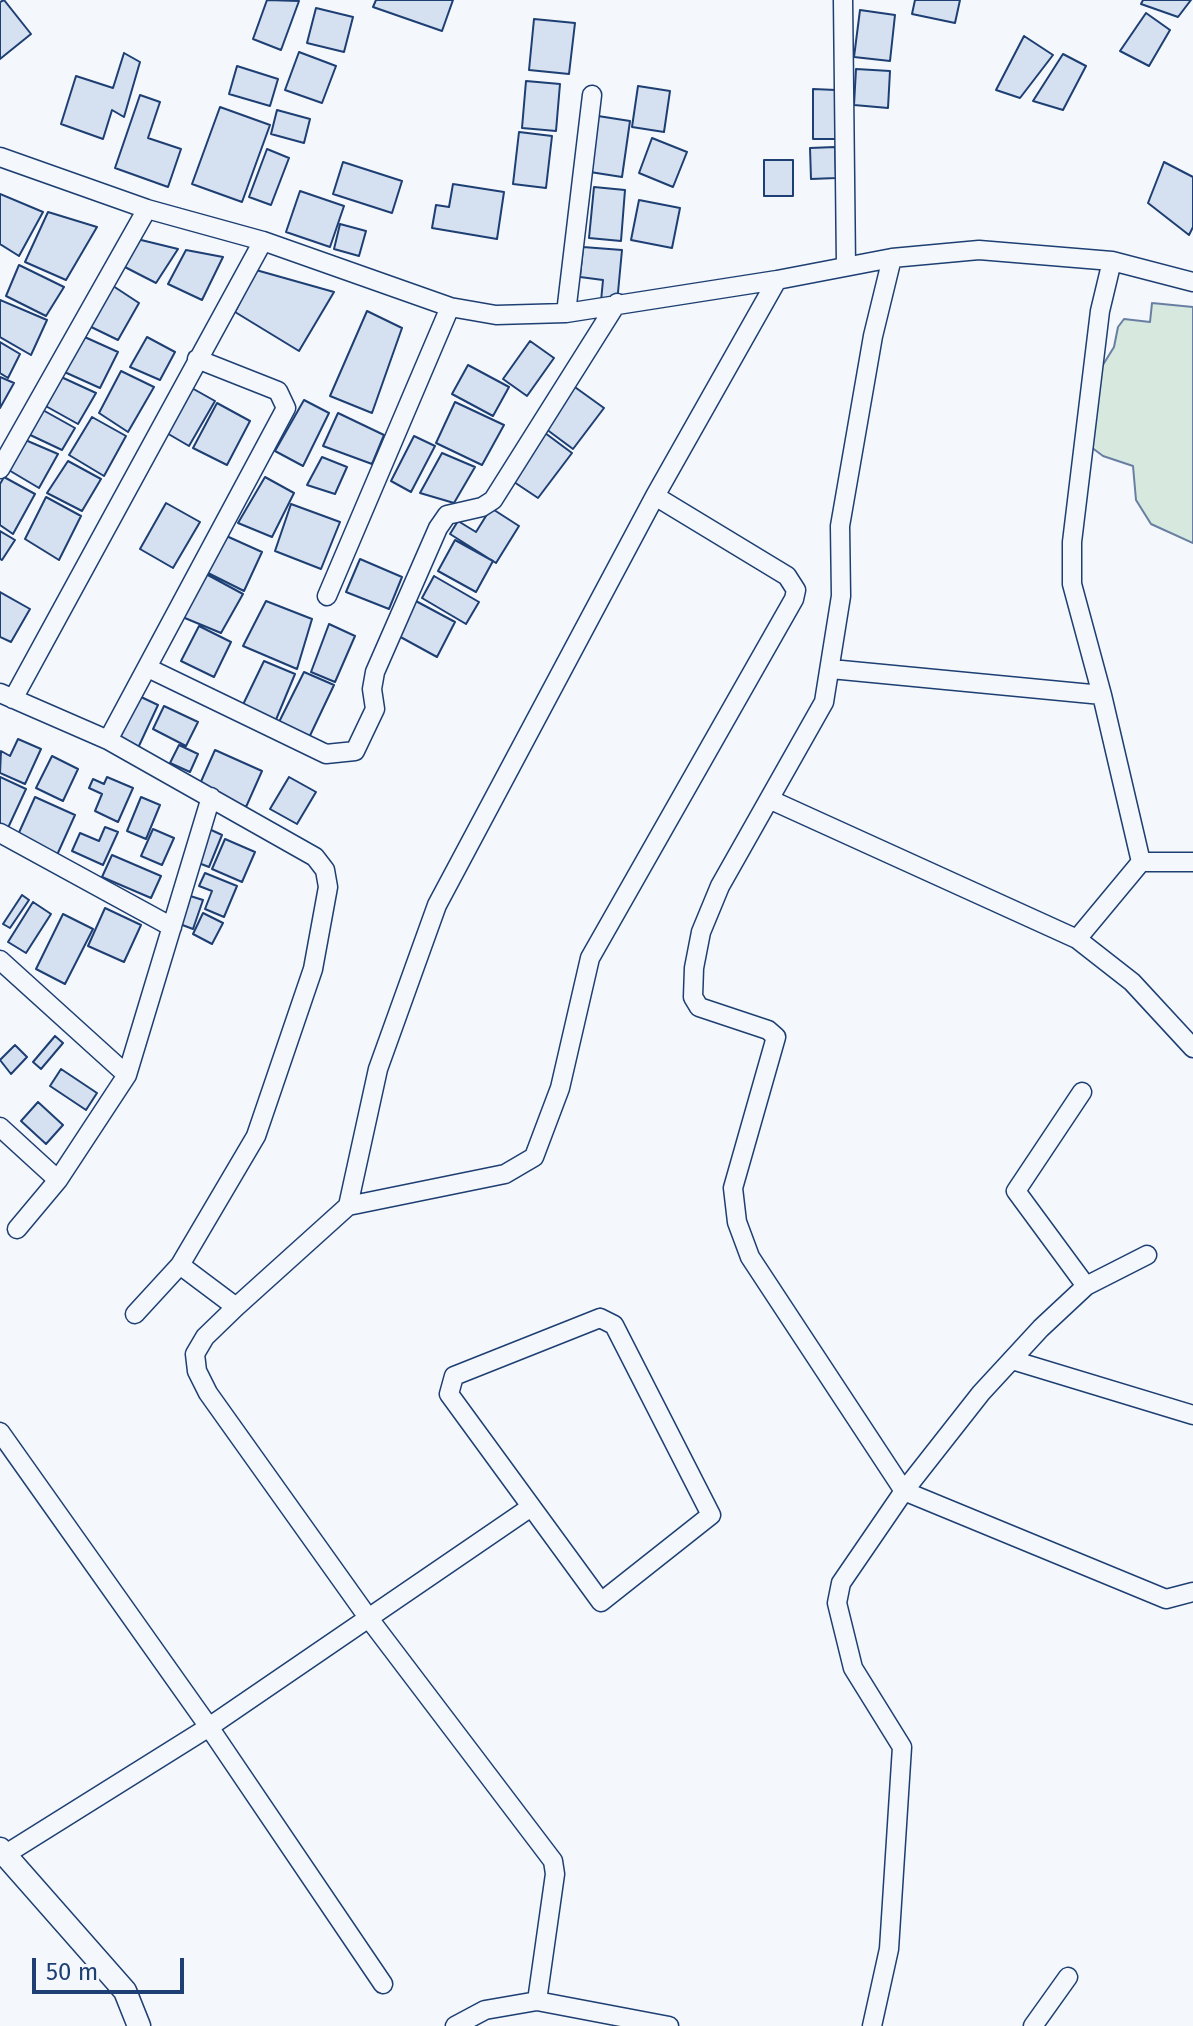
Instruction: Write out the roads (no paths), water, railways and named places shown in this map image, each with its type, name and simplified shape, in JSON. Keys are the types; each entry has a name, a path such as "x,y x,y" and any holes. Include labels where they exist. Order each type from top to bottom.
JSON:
{"street":[{"path":"843,0 846,266"},
{"path":"566,313 592,95"},
{"path":"3,165 263,241 450,307 496,315 566,313 777,280 892,258 979,250 1112,261 1193,282"},
{"path":"0,469 147,209"},
{"path":"135,1314 180,1265 256,1136 313,969 328,887 325,870 315,857 108,740 7,696 263,241"},
{"path":"892,258 873,336 840,526 841,596 824,702 720,886 701,932 694,968 693,997 699,1007 768,1030 776,1037 733,1188 737,1222 750,1257 904,1491 1166,1599 1193,1592"},
{"path":"1112,261 1100,311 1072,542 1072,584 1141,862"},
{"path":"348,1206 378,1069 437,905 655,496 777,280"},
{"path":"148,668 326,754 355,751 375,709 372,689 375,672 438,528 447,515 482,507 493,500 617,303"},
{"path":"327,596 450,307"},
{"path":"108,740 286,408 278,391 197,359"},
{"path":"537,2001 555,1874 553,1861 367,1616 208,1393 197,1371 195,1354 205,1337 236,1307 348,1206 505,1174 534,1157 560,1088 590,958 794,599 796,590 787,576 655,496"},
{"path":"831,669 1102,695"},
{"path":"17,1229 58,1180 127,1075 211,797"},
{"path":"771,800 1077,939 1132,982 1189,1040"},
{"path":"0,833 172,927"},
{"path":"1141,862 1193,862"},
{"path":"1077,939 1141,862"},
{"path":"0,960 127,1075"},
{"path":"1082,1092 1016,1191 1086,1286"},
{"path":"0,1127 58,1180"},
{"path":"872,2026 889,1949 902,1747 853,1668 837,1603 841,1583 904,1491 981,1393 1086,1286 1147,1255"},
{"path":"180,1265 236,1307"},
{"path":"600,1318 607,1320 614,1325 711,1515 601,1602 531,1507 449,1394 449,1384 454,1376 600,1318"},
{"path":"1012,1360 1193,1415"},
{"path":"0,1432 209,1727 383,1984"},
{"path":"139,2026 125,1991 3,1852 209,1727 367,1616 531,1507"},
{"path":"1033,2026 1068,1977"},
{"path":"455,2026 485,2010 537,2001 669,2026"}]}
